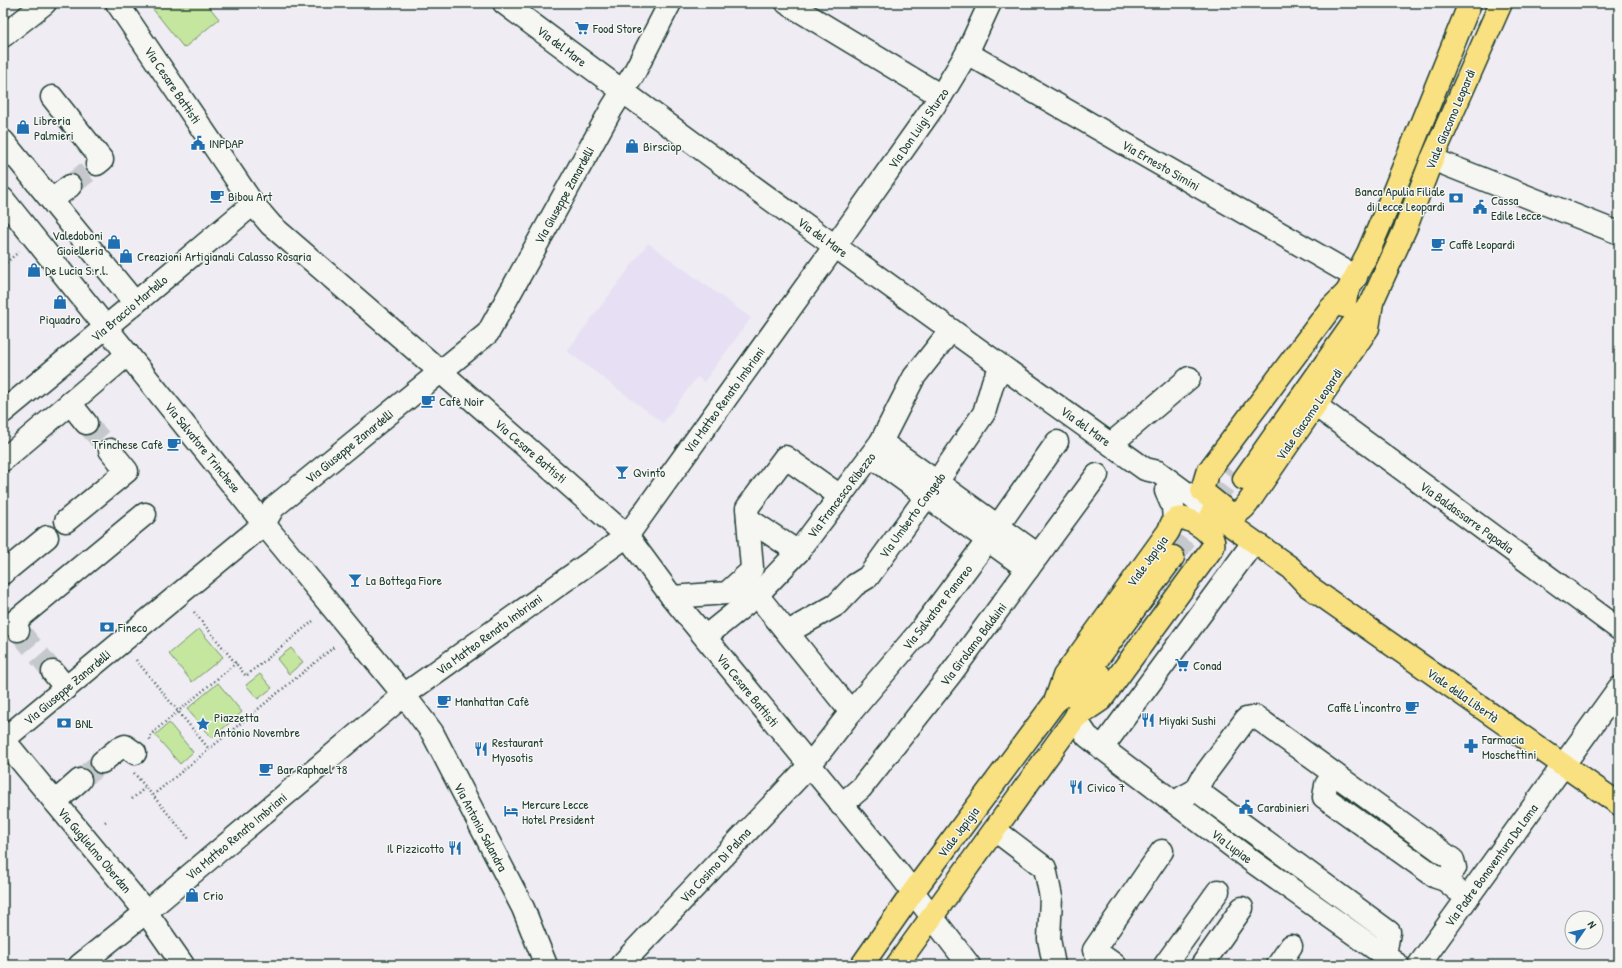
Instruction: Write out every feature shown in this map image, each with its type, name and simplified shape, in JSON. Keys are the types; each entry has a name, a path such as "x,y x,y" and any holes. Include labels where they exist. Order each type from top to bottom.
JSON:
{"main road":[{"name":"Viale Giacomo Leopardi","path":"1372,302 1357,318 1239,475 1340,318 1352,285 1385,213 1470,3"},
{"name":"Viale Giacomo Leopardi","path":"1248,503 1368,328 1372,302 1406,227 1432,159 1501,3"},
{"name":"Viale Giacomo Leopardi","path":"1207,473 1330,309 1352,285"},
{"path":"1207,473 1202,490 1206,496 1233,514 1241,511 1248,503"},
{"path":"1208,555 1215,549 1221,547 1247,546 1246,515 1248,503"},
{"name":"Viale della Libertà","path":"1209,516 1247,546 1291,568 1308,586 1619,804"},
{"path":"1174,521 1181,517 1188,518 1210,535 1214,543 1208,555"},
{"name":"Viale Japigia","path":"1055,702 1064,676 1168,532 1174,521"},
{"name":"Viale Japigia","path":"1076,718 1101,700 1208,555"},
{"name":"Viale Japigia","path":"862,965 913,892 1055,702 1079,684 1177,560 1087,691 1076,718 897,965"}],"street":[{"path":"3,36 45,3"},
{"name":"Via Cesare Battisti","path":"117,3 253,204 271,225 627,536 672,597 913,892 969,965"},
{"name":"Via del Mare","path":"504,3 623,92 1002,367 1145,469 1158,472 1170,488 1209,516"},
{"name":"Via Giuseppe Zanardelli","path":"3,740 59,680 264,524 273,508 488,333 612,108 633,75 670,3"},
{"path":"788,3 941,96"},
{"name":"Via Don Luigi Sturzo","path":"835,246 941,96 967,53 990,3"},
{"name":"Via Ernesto Simini","path":"967,53 1352,285"},
{"path":"52,97 102,160 96,164"},
{"path":"3,141 136,303"},
{"path":"1432,159 1619,233"},
{"path":"52,200 70,186"},
{"name":"Via Salvatore Trinchese","path":"3,199 264,524 404,695"},
{"name":"Via Braccio Martello","path":"3,412 136,303 253,204"},
{"name":"Via Matteo Renato Imbriani","path":"80,965 146,912 404,695 627,536 835,246"},
{"name":"Via Francesco Ribezzo","path":"705,637 757,595 798,552 876,449 914,377 951,330"},
{"path":"3,460 128,354"},
{"name":"Via Umberto Congedo","path":"788,632 836,605 855,585 868,577 932,489 984,412 993,382 1002,367"},
{"path":"1111,444 1189,378"},
{"path":"70,403 86,423"},
{"name":"Via Baldassarre Papadia","path":"1315,405 1619,629"},
{"name":"Via Salvatore Panareo","path":"809,766 850,712 920,630 993,533 1057,442"},
{"path":"876,449 1033,562"},
{"path":"66,521 127,471 110,450"},
{"path":"672,597 727,593 749,573 752,568 747,508 785,457 840,496"},
{"path":"1174,521 1170,488 1192,484 1207,473"},
{"name":"Via Girolamo Balduini","path":"841,805 860,788 950,675 1097,475"},
{"path":"18,630 13,623 145,514"},
{"path":"748,519 798,552"},
{"path":"3,573 47,537"},
{"path":"1102,748 1247,546"},
{"path":"757,595 788,632 850,712"},
{"path":"802,651 836,605"},
{"name":"Via Padre Bonaventura Da Lama","path":"1420,965 1619,688"},
{"name":"Via Antonio Salandra","path":"404,695 432,732 523,908 546,965"},
{"path":"1173,802 1196,790 1203,777 1246,719 1256,717 1453,860 1455,868 1445,880 1468,897"},
{"name":"Via Lupiae","path":"1076,718 1087,736 1102,748 1253,862 1391,960"},
{"name":"Via Guglielmo Oberdan","path":"3,740 146,912 183,965"},
{"path":"102,762 118,748 125,746 139,755"},
{"name":"Via Cosimo Di Palma","path":"620,965 809,766"},
{"path":"55,802 80,780"},
{"path":"1196,790 1389,932 1391,960"},
{"path":"995,830 1045,868 1051,897 1049,939 1054,965"},
{"path":"1115,965 1094,950 1162,851"},
{"path":"1165,965 1218,891"},
{"path":"1202,965 1242,908"},
{"path":"1278,965 1291,946"}],"path":[{"path":"3,265 22,250"},
{"path":"194,612 246,676 313,621"},
{"path":"153,795 334,647"},
{"path":"136,660 209,749"},
{"path":"190,839 146,787 139,755 151,734 236,663"},
{"path":"132,799 146,787"}],"shaded area":[{"path":"648,243 751,318 704,382 697,377 663,423 567,351"}],"green space":[{"path":"148,3 206,3 219,19 184,48"},
{"path":"199,629 223,657 192,682 169,654"},
{"path":"291,648 303,662 289,674 277,659"},
{"path":"260,674 272,688 258,699 246,685"},
{"path":"218,683 242,712 212,738 187,709"},
{"path":"169,723 193,752 180,764 155,735"}],"tunnel":[{"path":"70,186 97,164"},
{"path":"86,423 110,450"},
{"path":"1173,557 1234,472"},
{"path":"18,630 53,672"},
{"path":"80,780 102,762"}],"place":[{"name":"Food Store","path":"582,28"},
{"name":"Libreria Palmieri","path":"23,127"},
{"name":"INPDAP","path":"198,143"},
{"name":"Birsciop","path":"632,146"},
{"name":"Bibou Art","path":"217,196"},
{"name":"Banca Apulia Filiale di Lecce Leopardi","path":"1456,198"},
{"name":"Cassa Edile Lecce","path":"1480,207"},
{"name":"Valedoboni Gioielleria","path":"114,242"},
{"name":"Caffè Leopardi","path":"1438,244"},
{"name":"Creazioni Artigianali Calasso Rosaria","path":"126,256"},
{"name":"De Lucia S.r.l.","path":"34,270"},
{"name":"Piquadro","path":"60,302"},
{"name":"Cafè Noir","path":"428,401"},
{"name":"Trinchese Cafè","path":"174,444"},
{"name":"Qvinto","path":"622,472"},
{"name":"La Bottega Fiore","path":"355,580"},
{"name":"Fineco","path":"107,627"},
{"name":"Conad","path":"1182,665"},
{"name":"Manhattan Cafè","path":"444,701"},
{"name":"Caffè L'incontro","path":"1412,707"},
{"name":"Miyaki Sushi","path":"1148,720"},
{"name":"BNL","path":"64,723"},
{"name":"Piazzetta Antonio Novembre","path":"203,724"},
{"name":"Farmacia Moschettini","path":"1471,746"},
{"name":"Restaurant Myosotis","path":"481,749"},
{"name":"Bar Raphael 78","path":"266,769"},
{"name":"Civico 7","path":"1076,787"},
{"name":"Carabinieri","path":"1246,807"},
{"name":"Mercure Lecce Hotel President","path":"511,811"},
{"name":"Il Pizzicotto","path":"455,848"},
{"name":"Crio","path":"192,895"}]}
